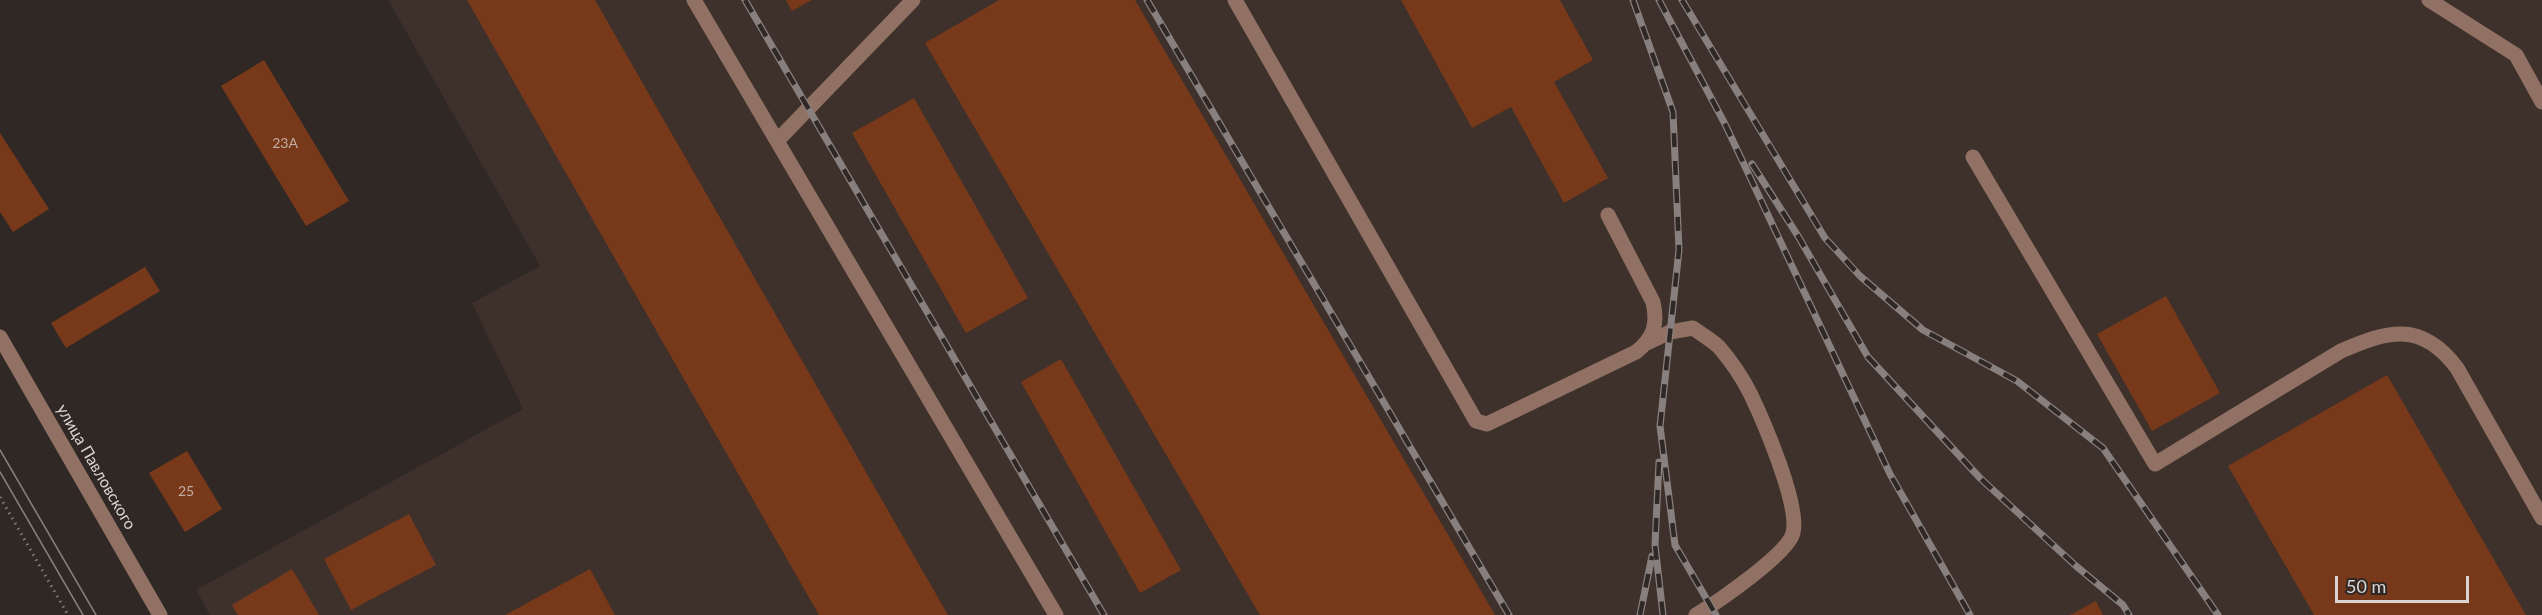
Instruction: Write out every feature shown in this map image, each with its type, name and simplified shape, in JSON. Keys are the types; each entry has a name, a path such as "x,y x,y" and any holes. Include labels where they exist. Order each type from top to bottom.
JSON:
{"street":[{"path":"694,0 1056,615"},
{"path":"777,141 913,0"},
{"path":"1235,0 1476,421 1487,424 1636,352 1647,343 1670,332 1693,328 1719,347 1749,392 1779,465 1791,504 1794,532 1784,550 1696,615"},
{"path":"2429,0 2516,55 2542,102"},
{"path":"1973,156 2155,464 2341,351 2387,333 2403,333 2420,338 2448,356 2542,518"},
{"path":"1608,215 1653,302 1657,317 1654,330 1647,343"},
{"name":"улица Павловского","path":"0,337 160,615"}],"path":[{"path":"0,497 68,615"}],"shaded area":[{"path":"388,0 2542,0 2542,615 210,615 196,590 523,409 472,303 540,266"}],"building":[{"path":"467,0 595,0 948,615 819,615"},
{"path":"786,0 812,0 792,11"},
{"path":"999,0 1135,0 1495,615 1260,615 925,43"},
{"path":"1401,0 1560,0 1593,60 1554,82 1608,178 1564,203 1511,107 1472,128"},
{"path":"264,60 349,201 306,226 221,86"},
{"path":"914,98 1028,298 966,333 852,133"},
{"path":"0,133 49,209 13,232 0,212"},
{"path":"145,267 160,291 66,348 51,323"},
{"path":"2166,296 2220,393 2152,431 2097,334"},
{"path":"1061,359 1181,570 1140,593 1021,382"},
{"path":"2387,375 2526,615 2314,615 2228,466"},
{"path":"187,451 222,509 185,532 149,473"},
{"path":"409,514 436,565 351,610 324,559"},
{"path":"292,569 319,615 238,615 232,605"},
{"path":"590,569 615,615 505,615"},
{"path":"2096,601 2103,615 2070,615"}],"tram line":[{"path":"0,450 96,615"},
{"path":"0,472 83,615"}],"railway":[{"path":"745,0 1104,615"},
{"path":"1147,0 1509,615"},
{"path":"1633,0 1673,112 1679,250 1660,426 1675,545 1716,615"},
{"path":"1659,0 1725,124 1890,474 1970,615"},
{"path":"1682,0 1825,238 1860,276 1923,330 2017,381 2103,448 2218,615"},
{"path":"1752,164 1798,236 1868,357 1980,478 2076,566 2123,605 2129,615"},
{"path":"1659,462 1655,545 1663,615"},
{"path":"1640,615 1652,556"}]}
